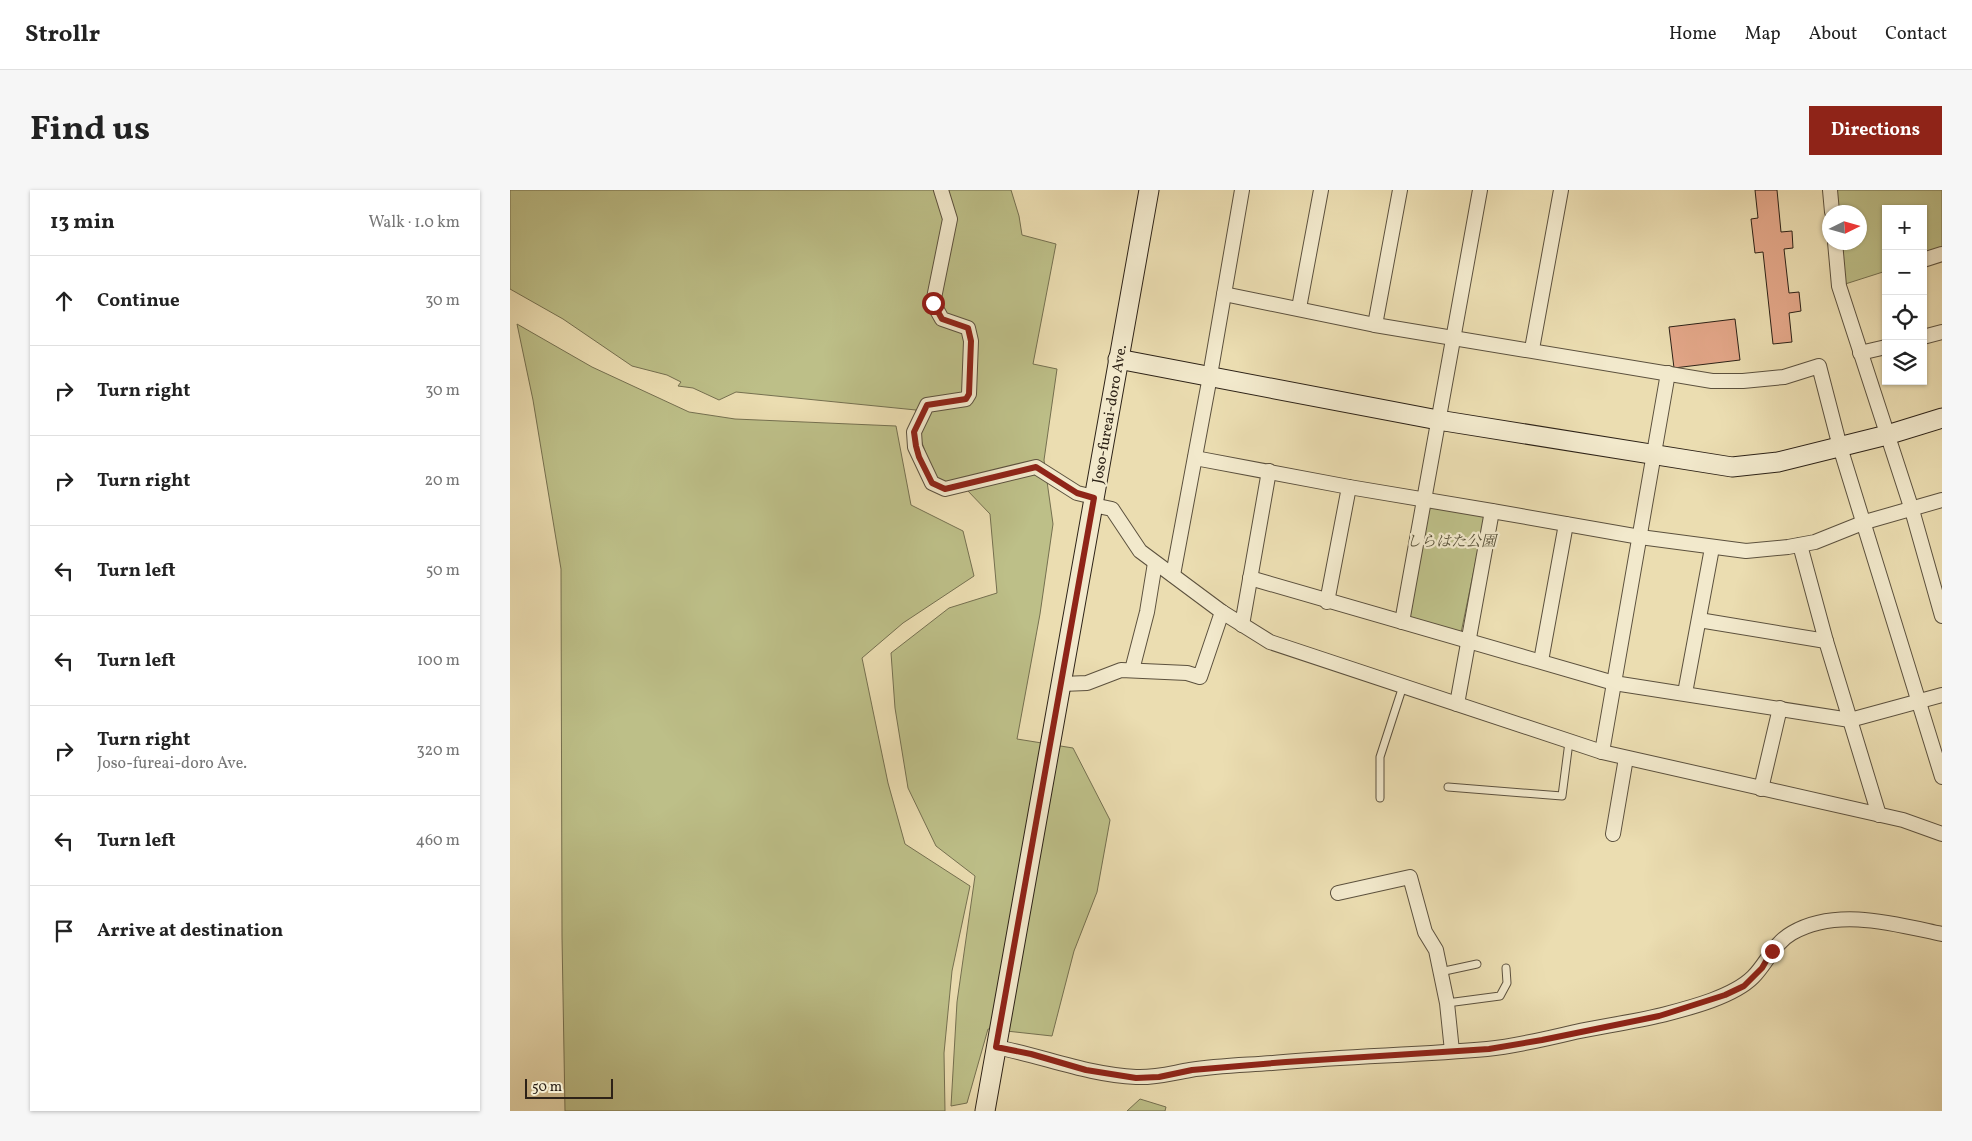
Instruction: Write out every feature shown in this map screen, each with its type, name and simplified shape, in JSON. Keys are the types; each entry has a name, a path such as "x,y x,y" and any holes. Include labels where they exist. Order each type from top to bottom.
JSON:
{"street":[{"path":"942,190 942,197 949,211 950,219 933,303 942,319 968,328 971,341 969,394 966,399 927,405 914,432 919,457 932,483 945,489 1036,467 1077,493 1112,509 1140,552 1242,626 1280,646 1602,752 1918,824 1942,834"},
{"name":"Joso-fureai-doro Ave.","path":"985,1111 1149,190"},
{"path":"1172,576 1210,376 1242,190"},
{"path":"1298,308 1321,190"},
{"path":"1375,325 1400,190"},
{"path":"1402,622 1480,190"},
{"path":"1532,350 1561,190"},
{"path":"1830,190 1831,205"},
{"path":"1836,250 1839,286 1912,510 1942,616"},
{"path":"1927,259 1942,254"},
{"path":"1224,294 1375,325 1453,336 1712,381 1743,381 1784,377 1818,366 1840,447 1865,522 1942,777"},
{"path":"1927,336 1942,332"},
{"path":"1860,353 1882,348"},
{"path":"1118,359 1438,420 1732,467 1778,462 1887,435 1942,418"},
{"path":"1602,752 1668,373"},
{"path":"1195,458 1349,487 1492,510 1640,537 1746,551 1816,542 1865,522 1942,500"},
{"path":"1242,626 1269,471"},
{"path":"1327,602 1349,487"},
{"path":"1457,704 1492,510"},
{"path":"1541,662 1566,524"},
{"path":"1800,545 1826,641 1878,815"},
{"path":"1685,693 1712,548"},
{"path":"1132,670 1147,612 1155,563"},
{"path":"1250,578 1327,602 1614,683 1850,720 1942,695"},
{"path":"1062,684 1087,683 1121,670 1187,673 1200,677 1222,612"},
{"path":"1699,620 1826,641"},
{"path":"1761,789 1780,708"},
{"path":"1613,834 1626,758"},
{"path":"1338,893 1410,878 1425,932 1436,950 1447,1003 1452,1051"},
{"path":"996,1047 1031,1054 1086,1070 1136,1078 1159,1077 1192,1070 1286,1062 1489,1049 1659,1016 1725,995 1744,986 1762,968 1772,951 1790,934 1816,923 1847,920 1872,921 1942,934"}],"lane":[{"path":"1380,798 1380,757 1403,686"},
{"path":"1448,786 1562,796 1570,742"},
{"path":"1440,972 1477,964"},
{"path":"1447,1003 1500,996 1507,983 1506,968"}],"green space":[{"path":"510,190 1011,190 1019,216 1022,235 1056,244 1033,364 1057,369 1044,460 1053,524 1040,614 1017,739 1073,748 1110,820 1097,892 1074,951 1052,1036 988,1029 967,1103 951,1106 957,1002 975,876 936,846 908,788 895,708 891,653 949,608 997,593 990,514 967,490 935,479 916,426 916,410 736,392 719,400 693,388 678,386 681,382 667,375 632,366 563,319 510,289"},
{"path":"1830,190 1942,190 1942,254 1927,259 1927,205 1882,205 1882,272 1839,286 1836,250 1867,250 1867,205 1831,205"},
{"path":"517,324 592,367 689,412 735,419 896,426 911,505 963,531 974,576 903,623 862,658 888,783 905,844 970,886 952,971 944,1053 945,1111 565,1111 562,937 561,569 533,400"},
{"name":"しらはた公園","path":"1429,506 1485,516 1461,633 1410,617"},
{"path":"1140,1099 1166,1107 1165,1111 1127,1111"}],"building":[{"path":"1755,190 1777,190 1781,232 1792,231 1793,248 1784,249 1789,293 1799,292 1801,311 1789,313 1792,342 1773,344 1763,252 1755,253 1751,219 1758,218"},
{"path":"1735,319 1740,360 1674,368 1669,327"}],"route":[{"path":"933,303 942,319 968,328 971,341 969,394 966,399 927,405 914,432 919,457 932,483 945,489 1036,467 1077,493 1094,498 996,1047 1031,1054 1086,1070 1136,1078 1159,1077 1192,1070 1286,1062 1489,1049 1659,1016 1725,995 1744,986 1762,968 1772,951"}]}
